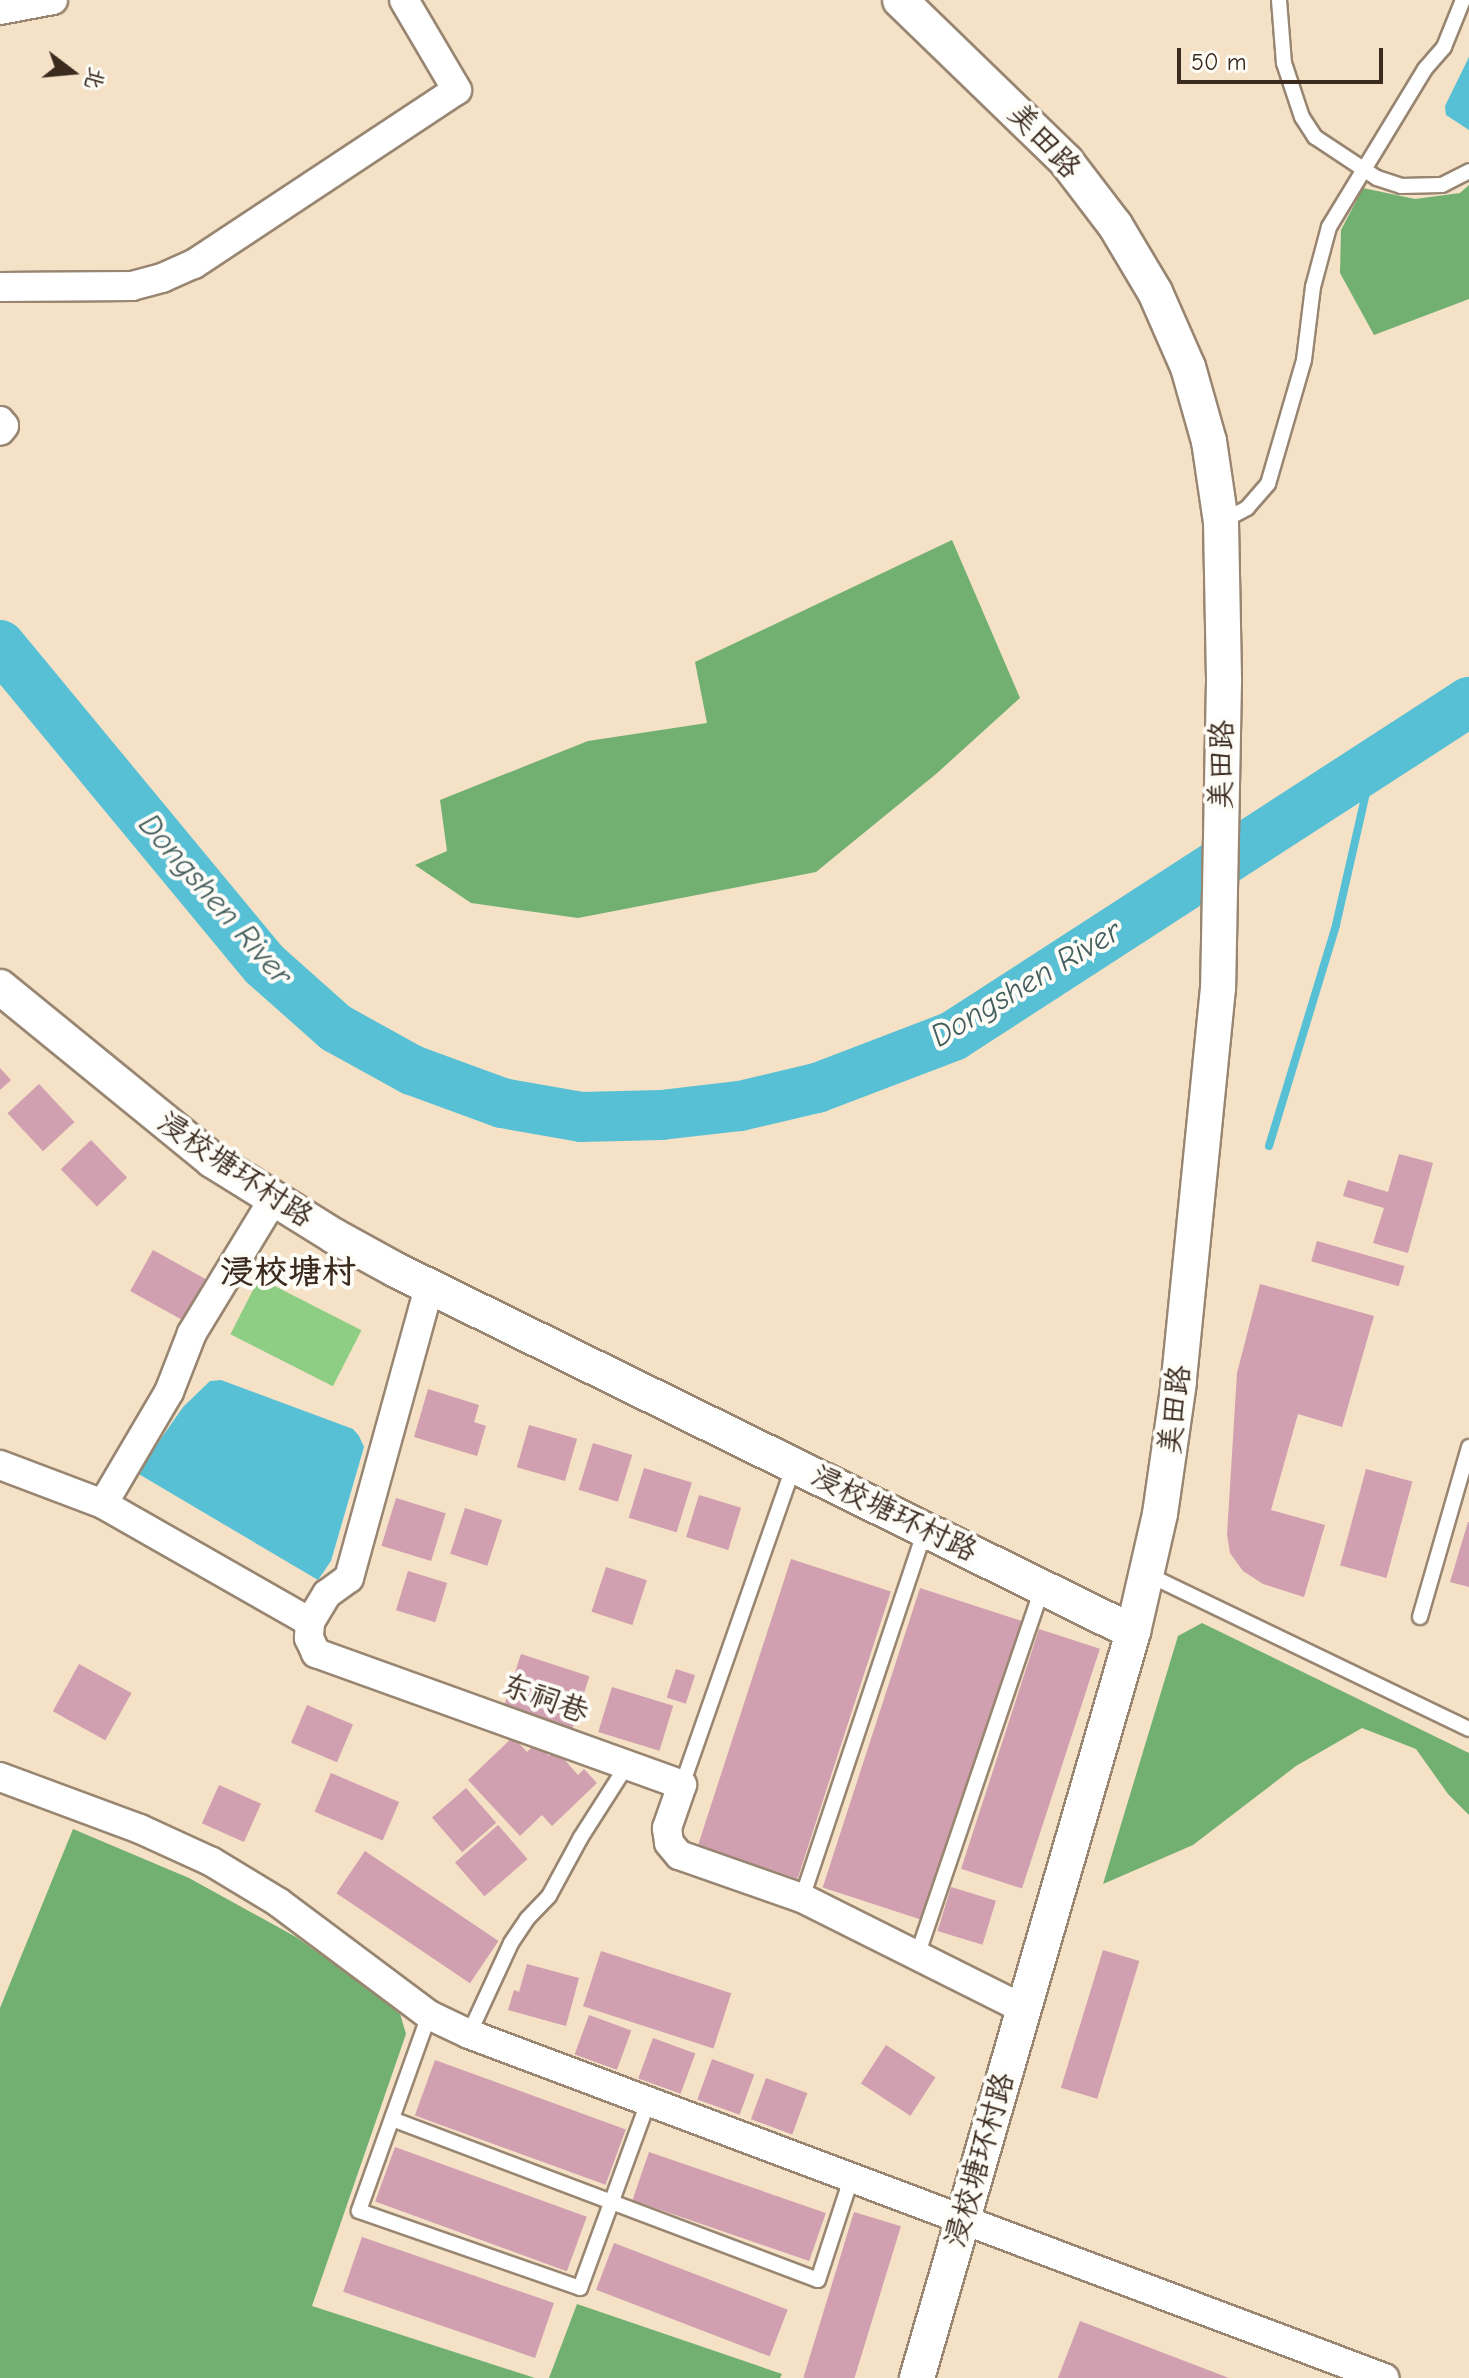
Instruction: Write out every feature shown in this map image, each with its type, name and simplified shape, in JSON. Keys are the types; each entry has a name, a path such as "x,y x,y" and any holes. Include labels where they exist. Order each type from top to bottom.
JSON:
{"street":[{"path":"0,10 53,0"},
{"path":"0,287 132,286 162,278 194,264 457,90 404,0"},
{"name":"美田路","path":"900,0 1066,161 1115,225 1155,292 1188,367 1209,441 1221,522 1224,681 1218,988 1179,1382 1149,1575 1133,1632"},
{"path":"0,421 4,426 0,431"},
{"name":"浸校塘环村路","path":"0,987 153,1115 273,1200 429,1287 1133,1632 917,2378"},
{"path":"103,1504 169,1392 192,1333 273,1200"},
{"path":"0,1465 103,1504 310,1622 327,1594 349,1578 429,1287"},
{"name":"东祠巷","path":"310,1622 309,1638 316,1653 682,1785"},
{"path":"0,1777 126,1824 212,1862 316,1928 429,2015 469,2034 1384,2378"},
{"path":"682,1785 667,1828 669,1843 679,1855 802,1898 1024,2009"}],"lane":[{"path":"1279,0 1284,63 1302,117 1315,137 1363,169 1392,184 1410,188 1442,185 1469,171"},
{"path":"1221,522 1247,508 1268,484 1304,360 1320,254 1329,227 1425,69 1444,47 1463,0"},
{"path":"1420,1617 1468,1452"},
{"path":"682,1785 794,1466"},
{"path":"802,1898 925,1530"},
{"path":"1149,1575 1469,1729"},
{"path":"917,1956 1043,1587"},
{"path":"469,2034 511,1943 527,1919 549,1896 581,1837 627,1765"},
{"path":"429,2015 359,2211 580,2288 648,2102"},
{"path":"392,2119 818,2280 851,2179"}],"green space":[{"path":"1469,185 1469,299 1374,335 1340,273 1341,230 1363,188 1415,199 1460,193"},
{"path":"952,540 1020,698 936,774 816,872 578,918 471,903 415,865 447,851 440,800 588,741 707,723 695,662"},
{"path":"259,1278 361,1330 333,1386 230,1334"},
{"path":"1202,1623 1469,1753 1469,1815 1448,1794 1416,1749 1362,1728 1296,1766 1193,1845 1103,1884 1178,1636"},
{"path":"73,1829 189,1878 296,1937 399,2010 406,2034 312,2306 535,2378 0,2378 0,2008"},
{"path":"577,2304 782,2374 780,2378 549,2378"}],"water":[{"path":"1469,57 1469,130 1446,115 1445,106"},
{"path":"221,1380 353,1429 359,1436 364,1447 331,1561 318,1580 137,1473 183,1407 210,1381"}],"building":[{"path":"0,1068 11,1080 0,1090"},
{"path":"39,1084 74,1122 43,1151 8,1113"},
{"path":"91,1140 127,1177 97,1207 61,1169"},
{"path":"1399,1154 1433,1163 1408,1253 1373,1243 1384,1208 1343,1196 1348,1180 1388,1192"},
{"path":"1317,1241 1404,1266 1399,1286 1311,1261"},
{"path":"153,1250 205,1279 183,1320 130,1291"},
{"path":"1260,1284 1374,1316 1342,1427 1298,1414 1271,1510 1325,1525 1304,1597 1263,1584 1243,1571 1230,1553 1227,1535 1237,1373"},
{"path":"428,1389 479,1405 474,1422 486,1426 477,1456 414,1437"},
{"path":"529,1425 577,1439 565,1481 517,1467"},
{"path":"593,1443 632,1455 618,1502 579,1490"},
{"path":"644,1468 692,1483 677,1532 629,1518"},
{"path":"1366,1469 1412,1481 1386,1578 1340,1566"},
{"path":"699,1495 741,1508 728,1550 686,1537"},
{"path":"396,1498 446,1513 431,1561 381,1546"},
{"path":"465,1508 502,1520 487,1566 450,1554"},
{"path":"1469,1522 1469,1587 1450,1582"},
{"path":"791,1559 891,1591 798,1879 698,1846"},
{"path":"606,1567 647,1580 632,1625 591,1612"},
{"path":"408,1571 447,1583 435,1622 396,1610"},
{"path":"920,1588 1023,1621 925,1921 823,1888"},
{"path":"1039,1629 1100,1649 1022,1888 961,1869"},
{"path":"521,1654 589,1676 571,1732 503,1710"},
{"path":"79,1664 131,1693 105,1740 53,1711"},
{"path":"676,1669 695,1675 686,1704 667,1698"},
{"path":"612,1687 673,1706 659,1751 598,1732"},
{"path":"307,1705 353,1725 337,1762 291,1743"},
{"path":"513,1737 527,1752 537,1742 549,1756 556,1750 578,1775 584,1769 597,1783 552,1826 542,1815 520,1836 468,1780"},
{"path":"331,1773 399,1802 383,1841 315,1812"},
{"path":"219,1785 261,1804 244,1842 202,1823"},
{"path":"466,1788 496,1823 462,1852 432,1818"},
{"path":"498,1825 528,1859 485,1896 455,1862"},
{"path":"365,1851 498,1941 470,1983 336,1893"},
{"path":"951,1887 996,1901 982,1945 938,1931"},
{"path":"1103,1950 1139,1961 1097,2099 1061,2088"},
{"path":"601,1951 731,1993 713,2048 583,2006"},
{"path":"527,1964 579,1978 566,2026 508,2010 514,1990 519,1992"},
{"path":"589,2015 631,2030 617,2070 575,2054"},
{"path":"653,2038 695,2053 681,2094 638,2078"},
{"path":"886,2045 935,2077 910,2116 861,2084"},
{"path":"712,2059 754,2074 740,2115 697,2099"},
{"path":"435,2060 626,2129 606,2185 415,2115"},
{"path":"766,2078 807,2093 792,2134 751,2119"},
{"path":"395,2147 587,2217 567,2271 375,2202"},
{"path":"649,2152 826,2213 809,2261 632,2200"},
{"path":"854,2212 901,2226 854,2378 803,2377"},
{"path":"362,2237 554,2303 535,2358 343,2292"},
{"path":"614,2243 788,2310 770,2356 596,2290"},
{"path":"1080,2321 1229,2378 1058,2378"}],"waterway":[{"name":"Dongshen River","path":"0,645 265,965 336,1028 412,1070 502,1103 581,1117 661,1115 740,1106 817,1088 953,1036 1469,702"},
{"path":"1269,1146 1336,925 1372,766"}],"district":[{"name":"浸校塘村","path":"288,1273"}]}
